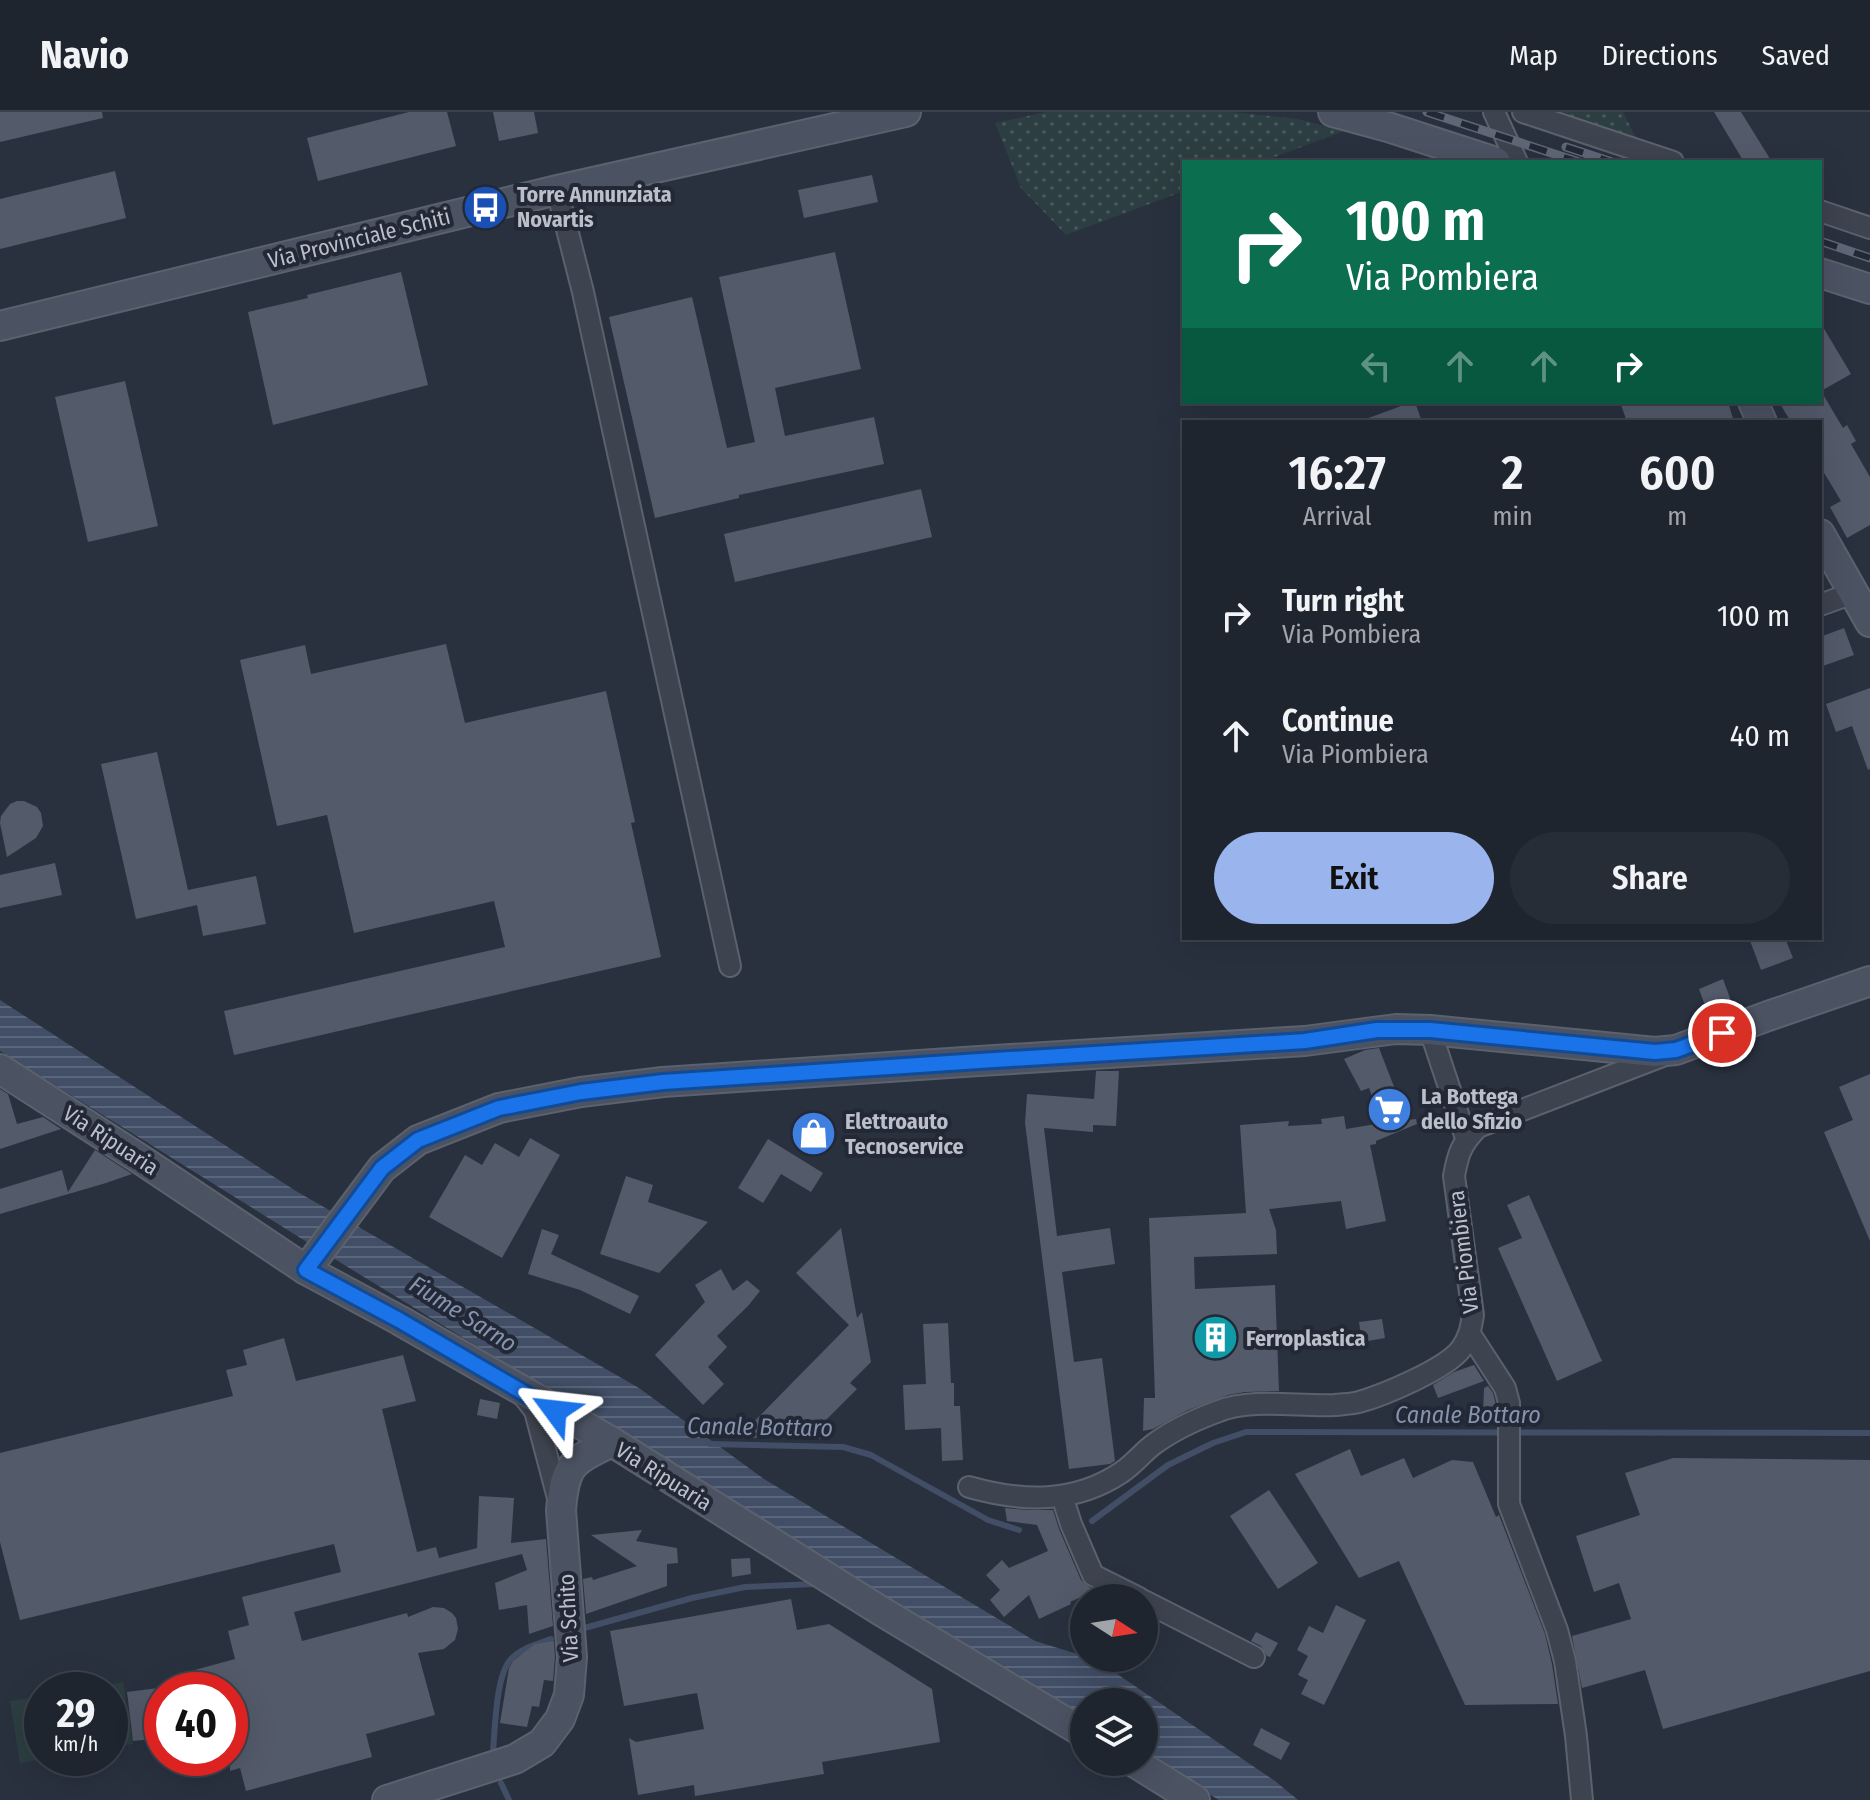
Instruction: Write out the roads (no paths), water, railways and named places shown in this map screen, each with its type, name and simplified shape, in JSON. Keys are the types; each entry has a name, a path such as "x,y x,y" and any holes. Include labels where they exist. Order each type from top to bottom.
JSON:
{"street":[{"name":"Via Provinciale Schiti","path":"0,326 557,190 906,112"},
{"path":"1333,112 1490,160"},
{"path":"1494,112 1516,160"},
{"path":"1523,112 1667,160"},
{"path":"557,190 583,292 730,966"},
{"path":"1822,212 1870,228"},
{"path":"1822,274 1870,289"},
{"path":"1822,538 1870,622"},
{"path":"1822,604 1853,593"},
{"path":"1430,1030 1466,1138 1478,1127 1676,1050 1870,981"},
{"path":"306,1270 382,1168 418,1140 499,1108 581,1092 663,1082 1305,1041 1377,1030 1430,1030 1655,1052 1676,1050"},
{"name":"Via Ripuaria","path":"0,1069 306,1270 612,1442 881,1611 1070,1725"},
{"name":"Via Piombiera","path":"969,1487 998,1495 1053,1498 1090,1490 1123,1472 1154,1444 1222,1410 1242,1405 1335,1405 1358,1402 1446,1365 1461,1350 1470,1334 1473,1315 1454,1176 1457,1155 1466,1138"},
{"path":"1470,1334 1505,1388 1510,1418 1509,1504 1557,1630 1565,1661 1582,1800"},
{"path":"517,1389 535,1411 561,1510"},
{"name":"Via Schito","path":"387,1800 515,1759 542,1743 560,1719 569,1695 572,1657 561,1510 563,1488 571,1467 580,1457 612,1442"},
{"path":"1062,1496 1093,1575 1111,1584"},
{"path":"1158,1607 1254,1657"},
{"path":"1156,1776 1195,1800"}],"water":[{"name":"Fiume Sarno","path":"0,1000 296,1191 639,1388 764,1479 1035,1641 1070,1652 1070,1672 1114,1672 1138,1688 1070,1688 1070,1709 0,1051"},
{"name":"Fiume Sarno","path":"1158,1702 1298,1800 1219,1800 1158,1763"}],"waterway":[{"name":"Canale Bottaro","path":"1092,1521 1168,1465 1213,1443 1246,1432 1870,1433"},
{"name":"Canale Bottaro","path":"710,1444 843,1447 871,1455 988,1520 1019,1530"},
{"path":"581,1629 692,1598 745,1587 815,1584"},
{"path":"493,1751 497,1702 506,1666 520,1652 551,1639"},
{"path":"501,1783 509,1800"}],"railway":[{"path":"1427,112 1573,160"},
{"path":"1566,147 1606,160"},
{"path":"1822,242 1870,258"}],"place":[{"name":"Torre Annunziata Novartis","path":"486,207"},
{"name":"La Bottega dello Sfizio","path":"1390,1109"},
{"name":"Elettroauto Tecnoservice","path":"814,1134"},
{"name":"Ferroplastica","path":"1215,1338"}]}
